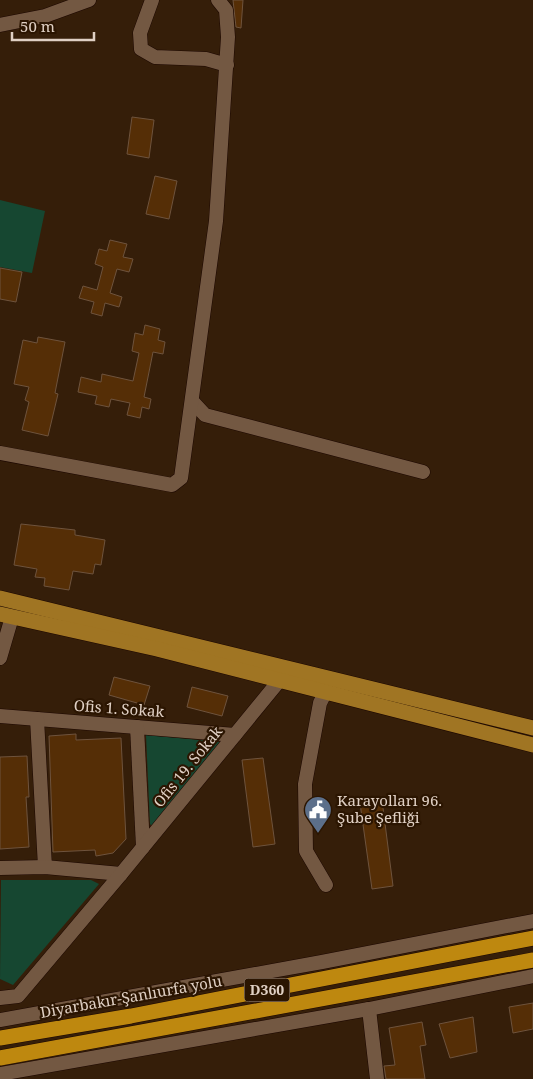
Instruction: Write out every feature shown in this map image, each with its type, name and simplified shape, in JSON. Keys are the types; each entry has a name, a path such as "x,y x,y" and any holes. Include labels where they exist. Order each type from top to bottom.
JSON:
{"highway":[{"name":"Diyarbakır-Şanlıurfa yolu","path":"0,1038 141,1014 533,938"},
{"name":"D360","path":"0,1058 533,960"}],"main road":[{"path":"0,598 533,728"},
{"path":"6,616 157,650 533,745"}],"street":[{"path":"0,26 45,16 89,0"},
{"path":"152,0 140,33 141,49 155,57 206,59 227,65"},
{"path":"0,453 172,485 181,478 216,221 228,37 226,10 218,0"},
{"path":"192,402 205,415"},
{"path":"190,419 205,415 423,472"},
{"path":"0,658 6,616"},
{"name":"Ofis 19. Sokak","path":"0,998 18,996 122,874 279,681"},
{"path":"325,693 320,703 305,784 306,851 326,886"},
{"name":"Ofis 1. Sokak","path":"0,716 235,735"},
{"path":"37,719 45,866"},
{"path":"137,727 143,847"},
{"path":"0,868 45,866 122,874"},
{"path":"0,1020 322,962 533,921"},
{"path":"0,1074 369,1009 533,976"},
{"path":"369,1009 377,1079"}],"green space":[{"path":"0,200 45,211 32,273 0,267"},
{"path":"146,735 220,742 224,744 155,829 150,824"},
{"path":"1,880 91,880 99,884 13,985 0,979"}],"building":[{"path":"233,0 243,0 241,28 236,27"},
{"path":"132,117 154,120 149,158 127,154"},
{"path":"155,176 177,181 169,219 146,214"},
{"path":"110,240 127,244 123,257 133,259 129,272 117,269 110,293 122,297 119,307 105,303 102,316 91,313 94,302 79,298 83,286 97,290 103,267 95,264 99,249 107,251"},
{"path":"0,268 22,272 16,302 0,299"},
{"path":"145,325 160,329 158,340 165,342 163,354 153,352 144,397 151,399 149,409 142,407 140,418 127,415 130,403 111,399 109,407 95,404 97,396 78,392 81,377 101,382 102,374 133,381 139,353 132,351 135,333 143,335"},
{"path":"38,337 65,342 55,393 58,394 48,436 22,430 29,402 25,400 29,387 14,384 23,340 37,343"},
{"path":"21,524 75,530 75,535 105,540 101,565 95,564 93,574 73,571 69,590 44,586 45,578 35,577 37,569 14,565"},
{"path":"114,677 150,686 144,705 109,695"},
{"path":"192,687 228,696 222,716 187,707"},
{"path":"76,734 76,740 121,738 126,839 113,853 96,856 95,850 53,852 49,736"},
{"path":"27,756 29,797 26,797 29,847 0,849 0,757"},
{"path":"263,758 275,844 253,847 242,760"},
{"path":"382,800 393,886 372,889 360,803"},
{"path":"533,1003 533,1029 513,1033 509,1007"},
{"path":"473,1017 477,1052 450,1058 439,1024"},
{"path":"422,1022 426,1045 420,1046 425,1079 386,1079 384,1066 395,1065 389,1028"}],"place":[{"name":"Karayolları 96. Şube Şefliği","path":"318,834"}]}
